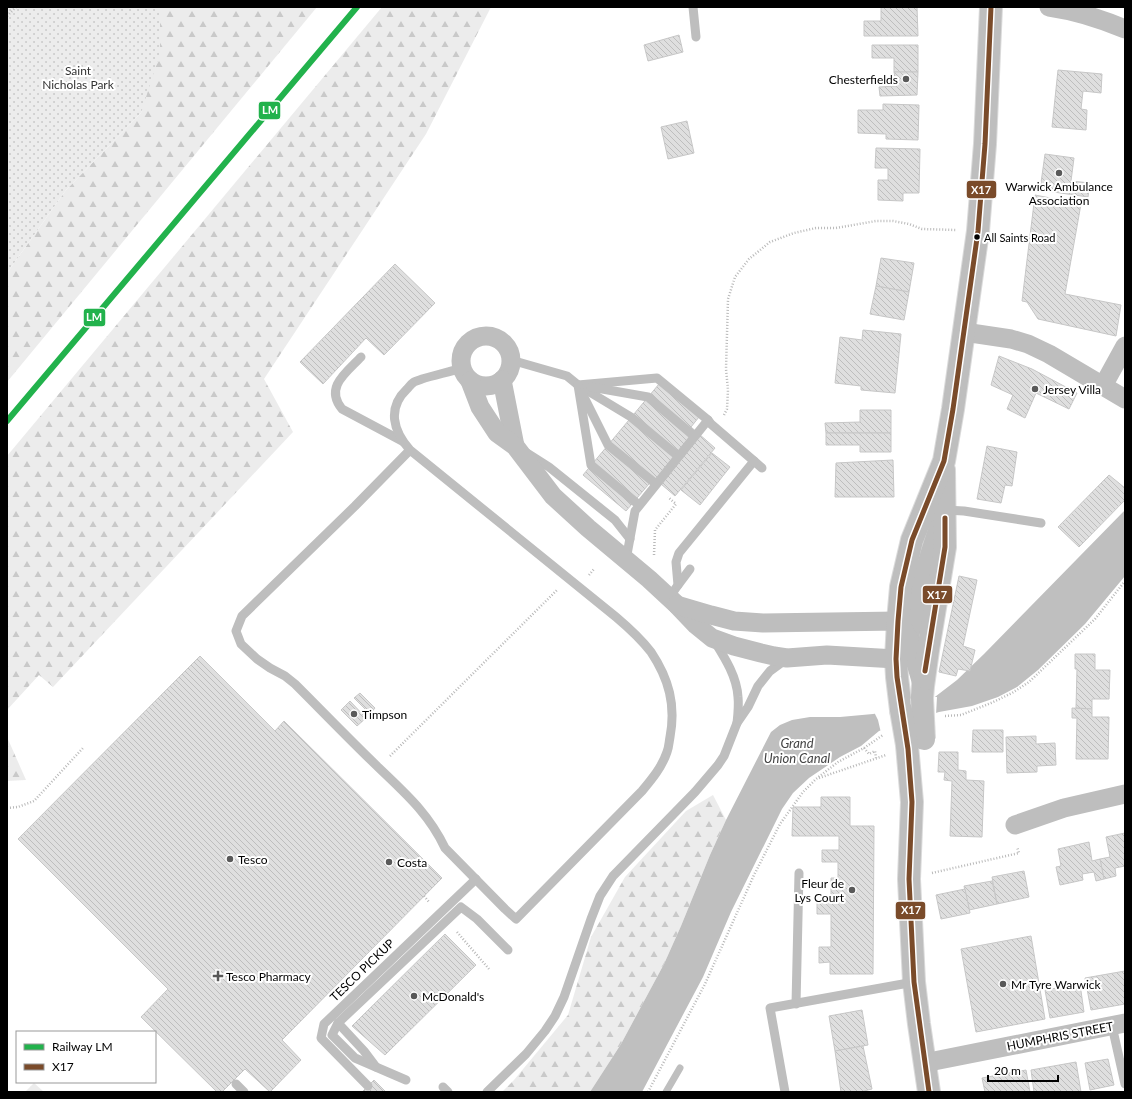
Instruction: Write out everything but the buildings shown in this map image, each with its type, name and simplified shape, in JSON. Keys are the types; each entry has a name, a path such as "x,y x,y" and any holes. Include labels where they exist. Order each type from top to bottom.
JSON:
{"main road":[{"path":"907,746 923,692 928,650 945,547 944,461 953,409 978,231 985,144 991,7"},
{"path":"929,1092 914,982 909,879 912,802 907,746 900,703 896,659 903,630 901,587 912,540 944,461"}],"street":[{"path":"991,7 999,7"},
{"path":"1049,7 1070,10 1102,19 1125,29"},
{"path":"964,332 1011,339 1028,344 1049,354 1125,400"},
{"path":"466,375 478,385 486,386 495,384 502,380 507,374 511,360 510,353 506,346 500,340 493,337 478,337 471,340 466,346 462,353 461,361 466,375 480,407 497,433 515,446 553,496 577,519 649,579 675,596 711,616 734,621 903,630"},
{"path":"1103,386 1125,346"},
{"path":"502,380 515,446"},
{"path":"923,692 903,630 922,580 945,510"},
{"path":"675,596 696,626 712,638 734,646 787,658 827,655 896,659"},
{"path":"1015,825 1064,808 1125,794"},
{"name":"HUMPHRIS STREET","path":"924,1063 1119,1024"}],"lane":[{"path":"693,7 696,37"},
{"path":"361,357 339,380 335,389 337,403 342,409 402,441"},
{"path":"511,360 567,376 578,385 631,417 678,456"},
{"path":"410,450 242,616 236,631 241,644 257,659 295,684 403,791 424,813 439,835 445,848 516,919 652,779 660,768 667,752 673,723 673,711 672,701 661,670 650,651 638,637 542,556 410,450 402,441 398,432 394,414 396,404 401,395 414,382 432,376 466,375"},
{"path":"578,385 657,378 708,420 762,468"},
{"path":"578,385 648,397 694,436"},
{"path":"578,385 608,445 656,484"},
{"path":"578,385 591,465 639,505"},
{"path":"626,560 635,511 708,420"},
{"path":"515,446 550,467 615,520 630,539"},
{"path":"675,596 676,562 679,553 754,461"},
{"path":"945,510 964,511 1041,523"},
{"path":"675,596 690,569"},
{"path":"712,638 723,655 734,677 738,697 737,723"},
{"path":"486,1092 526,1054 555,1016 564,997 600,896 613,876 706,780 718,765 724,756 737,723 748,707 758,686 766,675 787,658"},
{"path":"796,1004 799,873"},
{"name":"TESCO PICKUP","path":"368,1086 321,1038 324,1024 476,879"},
{"path":"406,1080 355,1058 332,1035 338,1023 461,907 477,919 508,950"},
{"path":"786,1092 770,1008 914,982"},
{"path":"1119,1024 1125,1084"},
{"path":"236,1084 244,1092"}],"path":[{"path":"7,16 16,7"},
{"path":"724,414 726,410 728,390 726,369 728,299 735,277 748,259 770,242 794,233 816,228 836,228 876,221 893,221 909,224 922,229 940,230"},
{"path":"654,560 654,530 676,504 668,497 672,492"},
{"path":"591,573 594,569"},
{"path":"953,715 962,714 991,703 1012,693 1029,682 1095,619 1125,581"},
{"path":"386,760 561,586"},
{"path":"648,1092 705,984 754,875 780,824 803,792 816,779 907,746"},
{"path":"7,808 18,807 34,801 83,748"},
{"path":"864,748 869,754 875,751 876,758"},
{"path":"909,879 1019,853 1012,833 1015,825"},
{"path":"446,921 489,969"}],"green space":[{"name":"Saint Nicholas Park","path":"7,7 160,7 160,53 141,113 66,190 7,273"},
{"path":"159,7 317,7 7,382 7,273 66,190 141,113"},
{"path":"382,7 491,7 426,134 264,379 293,432 53,687 39,675 7,710 7,456"},
{"path":"7,737 26,780 7,781"},
{"path":"713,795 726,820 664,964 621,1044 590,1092 502,1092 514,1080 568,1015 591,937 625,877 686,811"},
{"path":"34,1083 44,1092 25,1092"}],"water":[{"name":"Grand Union Canal","path":"1125,510 1125,576 1085,624 1038,670 1017,687 998,697 972,706 939,712 879,731 861,746 840,757 809,778 793,793 782,809 731,912 703,977 642,1092 590,1092 621,1044 664,964 726,820 771,732 780,725 792,720 810,717 840,717 873,714 927,703 957,680 984,654"}],"pier":[{"path":"931,697 937,697 936,715 881,733 878,720 874,712 926,701"}],"waterway":[{"path":"666,1092 680,1068"}],"rail line":[{"name":"LM","path":"7,421 357,7"}],"transit line":[{"name":"X17","path":"929,1092 914,982 909,879 912,802 908,749 897,677 896,659 898,621 901,587 912,540 944,461 953,409 978,231 985,144 991,7"},
{"name":"X17","path":"925,671 945,547 945,518"}],"place":[{"name":"Chesterfields","path":"906,79"},
{"name":"Warwick Ambulance Association","path":"1059,173"},
{"name":"All Saints Road","path":"977,237"},
{"name":"Jersey Villa","path":"1035,389"},
{"name":"Timpson","path":"354,714"},
{"name":"Tesco","path":"230,859"},
{"name":"Costa","path":"389,862"},
{"name":"Fleur de Lys Court","path":"852,890"},
{"name":"Tesco Pharmacy","path":"218,976"},
{"name":"Mr Tyre Warwick","path":"1003,984"},
{"name":"McDonald's","path":"414,996"}]}
